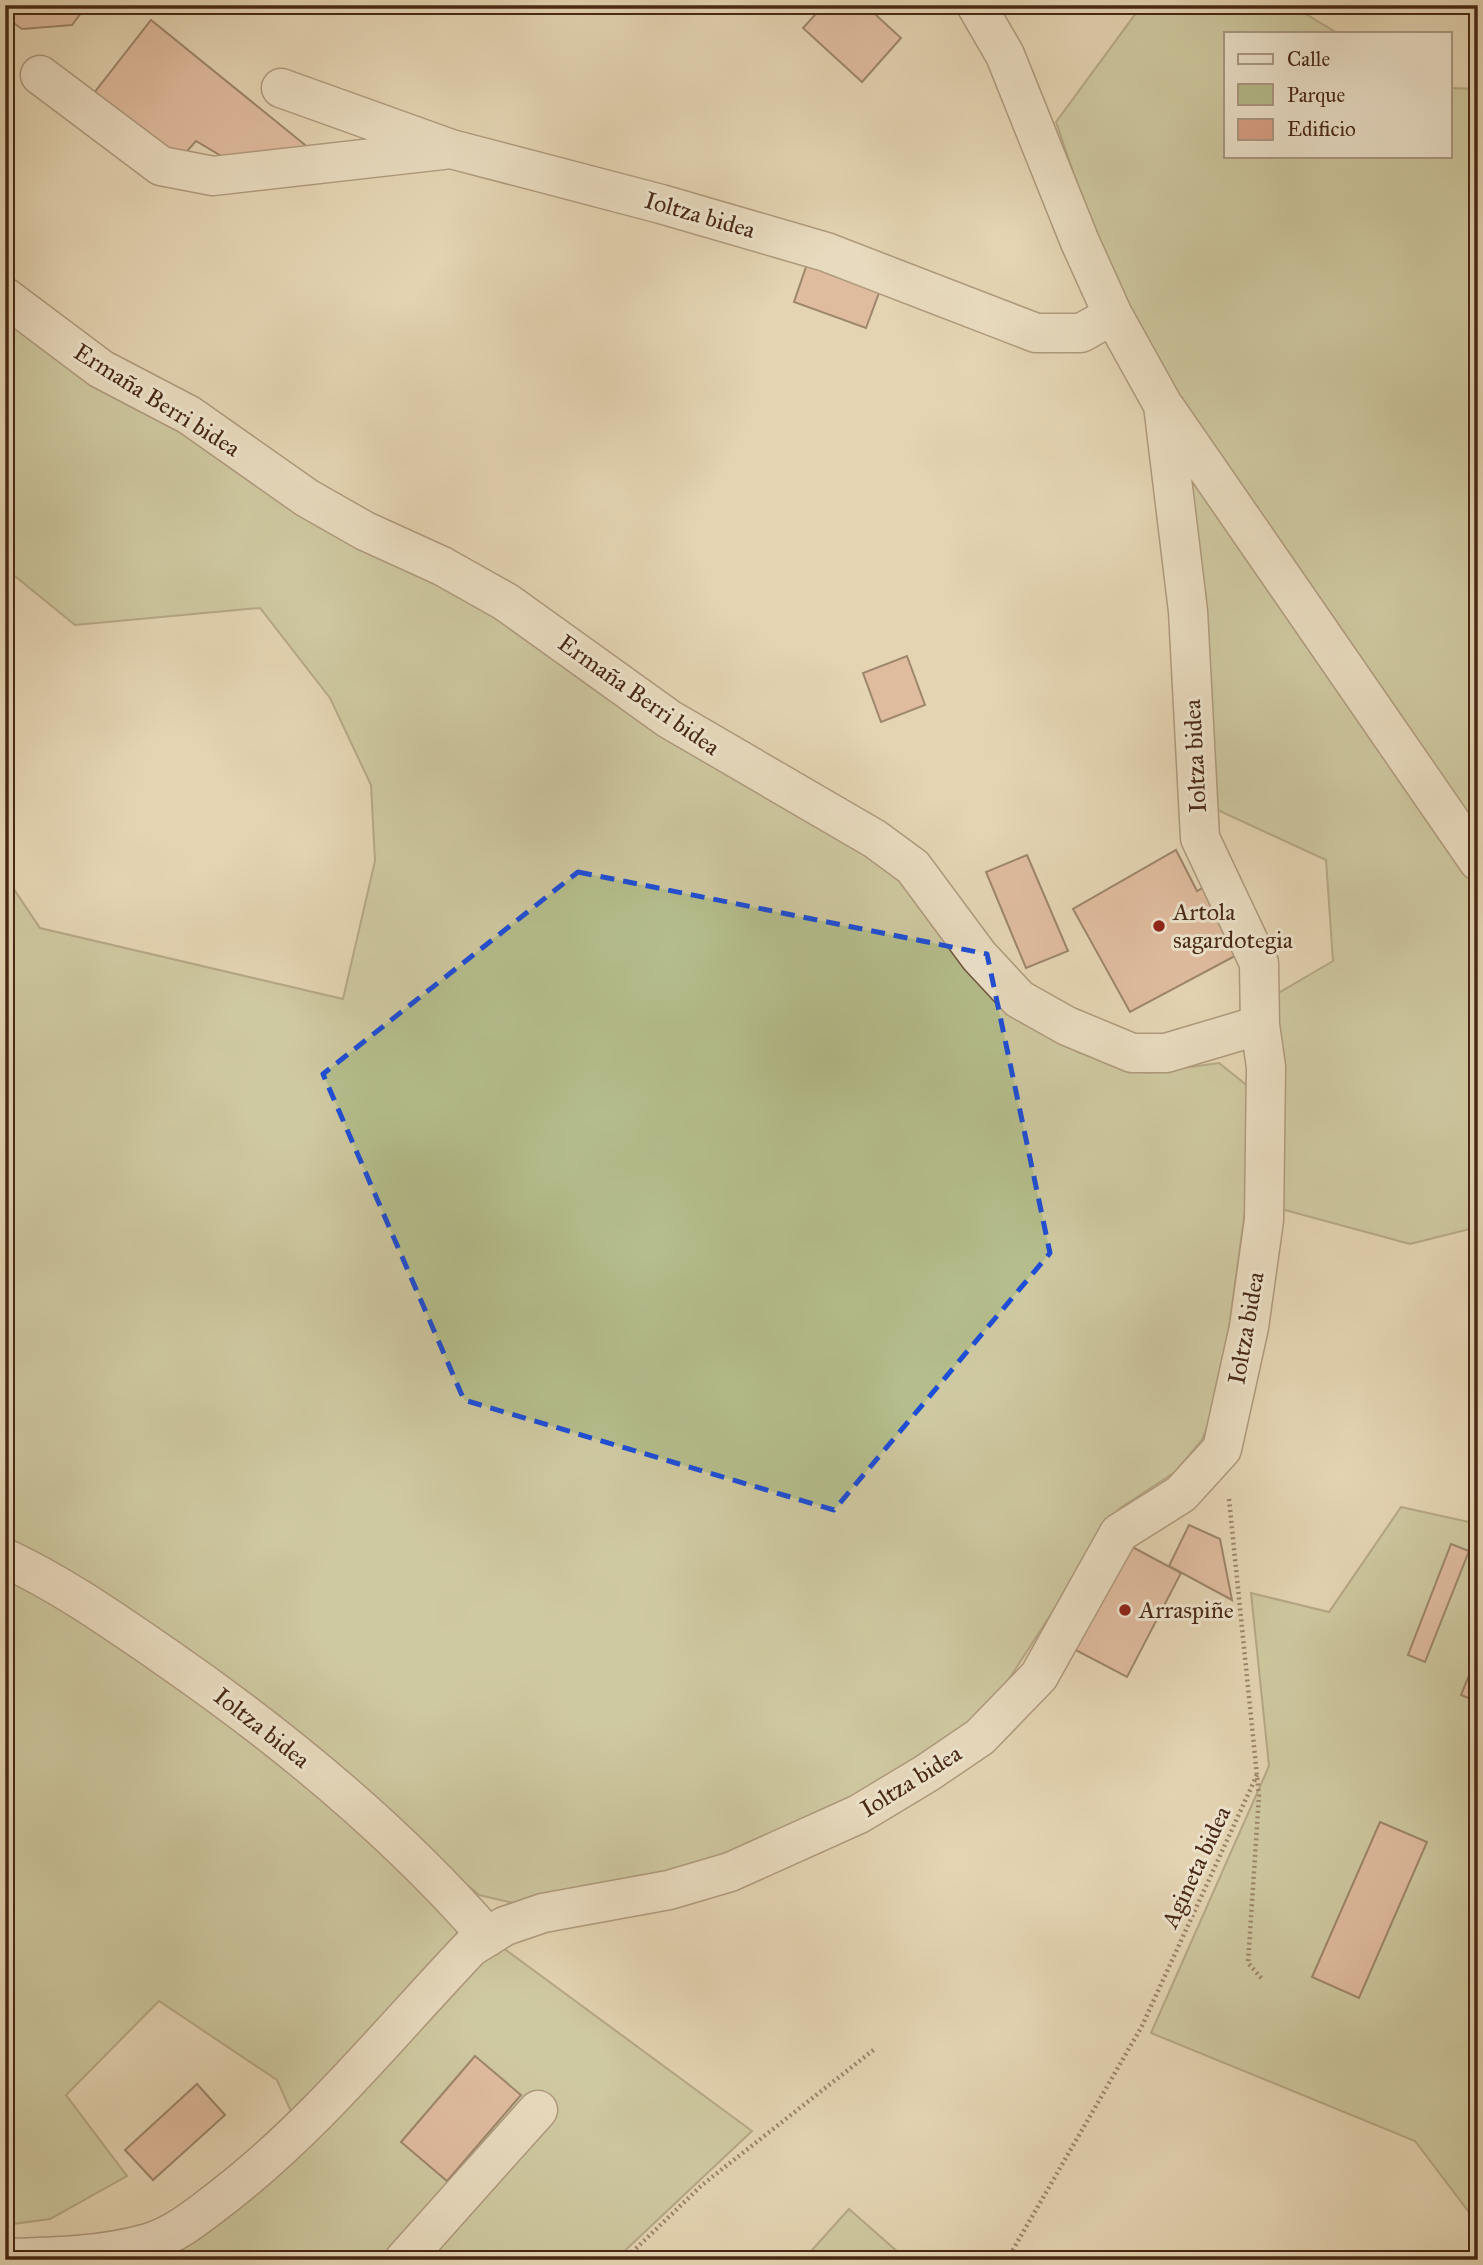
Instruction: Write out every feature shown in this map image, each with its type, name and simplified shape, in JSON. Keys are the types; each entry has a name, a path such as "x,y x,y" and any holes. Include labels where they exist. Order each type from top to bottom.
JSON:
{"street":[{"name":"Ioltza bidea","path":"5,2258 105,2252 150,2242 188,2223 235,2188 295,2134 471,1947 505,1926 543,1913 669,1890 730,1872 859,1814 927,1773 980,1737 1039,1676 1119,1533 1181,1494 1222,1449 1249,1327 1264,1220 1266,1067 1260,1025 1259,963 1199,838 1188,611 1163,405 1113,315 1080,242 1005,55 975,5"},
{"path":"40,75 161,166 213,176 451,149"},
{"name":"Ioltza bidea","path":"281,88 451,149 661,204 826,252 1036,333 1081,332 1113,315"},
{"name":"Ermaña Berri bidea","path":"5,296 101,369 189,415 307,498 365,531 442,566 506,602 669,719 730,758 875,839 913,867 979,957 1019,999 1067,1027 1132,1053 1166,1053 1260,1025"},
{"path":"1163,405 1478,862"},
{"name":"Ioltza bidea","path":"5,1558 41,1575 114,1621 222,1695 302,1758 441,1883 488,1937"},
{"path":"404,2260 538,2110"}],"path":[{"path":"1222,1449 1232,1518 1259,1796 1248,1963 1263,1980"},
{"name":"Agineta bidea","path":"1007,2260 1142,2026 1257,1775"},
{"path":"624,2260 702,2185 876,2048"}],"highlighted area":[{"path":"578,872 987,954 1050,1253 834,1510 464,1400 323,1074"}],"green space":[{"path":"1142,5 1291,5 1335,32 1224,32 1224,158 1452,158 1452,88 1478,89 1478,1227 1410,1244 1281,1209 1270,998 1333,961 1326,860 1209,806 1193,588 1107,272 1056,122"},
{"path":"5,316 466,587 887,863 1001,1007 1078,1052 1147,1073 1219,1063 1249,1087 1249,1182 1220,1394 1202,1440 1175,1472 1119,1509 985,1716 824,1816 693,1869 518,1904 479,1895 206,1663 5,1545 5,876 40,928 343,999 375,861 371,785 330,698 260,608 75,625 5,568"},
{"path":"1401,1507 1478,1524 1478,2224 1415,2141 1151,2033 1269,1766 1251,1593 1329,1612"},
{"path":"5,1568 222,1706 448,1904 460,1940 293,2116 277,2080 159,2001 66,2095 127,2176 50,2219 5,2225"},
{"path":"502,1947 752,2131 615,2260 124,2260 456,1981"},
{"path":"849,2209 907,2260 803,2260"}],"building":[{"path":"5,5 87,5 72,25 22,29 5,17"},
{"path":"824,5 865,5 901,38 862,82 803,28"},
{"path":"151,20 315,153 233,163 196,141 181,158 94,93"},
{"path":"807,264 880,290 866,328 794,302"},
{"path":"907,656 925,705 881,722 863,673"},
{"name":"Artola sagardotegia","path":"1176,850 1197,891 1213,882 1248,949 1130,1012 1073,909"},
{"path":"1027,855 1068,951 1026,968 986,872"},
{"path":"1189,1525 1220,1539 1232,1600 1169,1566"},
{"name":"Arraspiñe","path":"1123,1542 1181,1573 1127,1677 1068,1646"},
{"path":"1451,1544 1469,1551 1425,1662 1408,1655"},
{"path":"1478,1653 1478,1702 1461,1695"},
{"path":"1380,1822 1427,1842 1359,1998 1312,1977"},
{"path":"475,2056 521,2095 447,2181 401,2142"},
{"path":"197,2084 225,2115 153,2180 125,2150"}],"place":[{"name":"Artola sagardotegia","path":"1159,926"},
{"name":"Arraspiñe","path":"1125,1610"}]}
